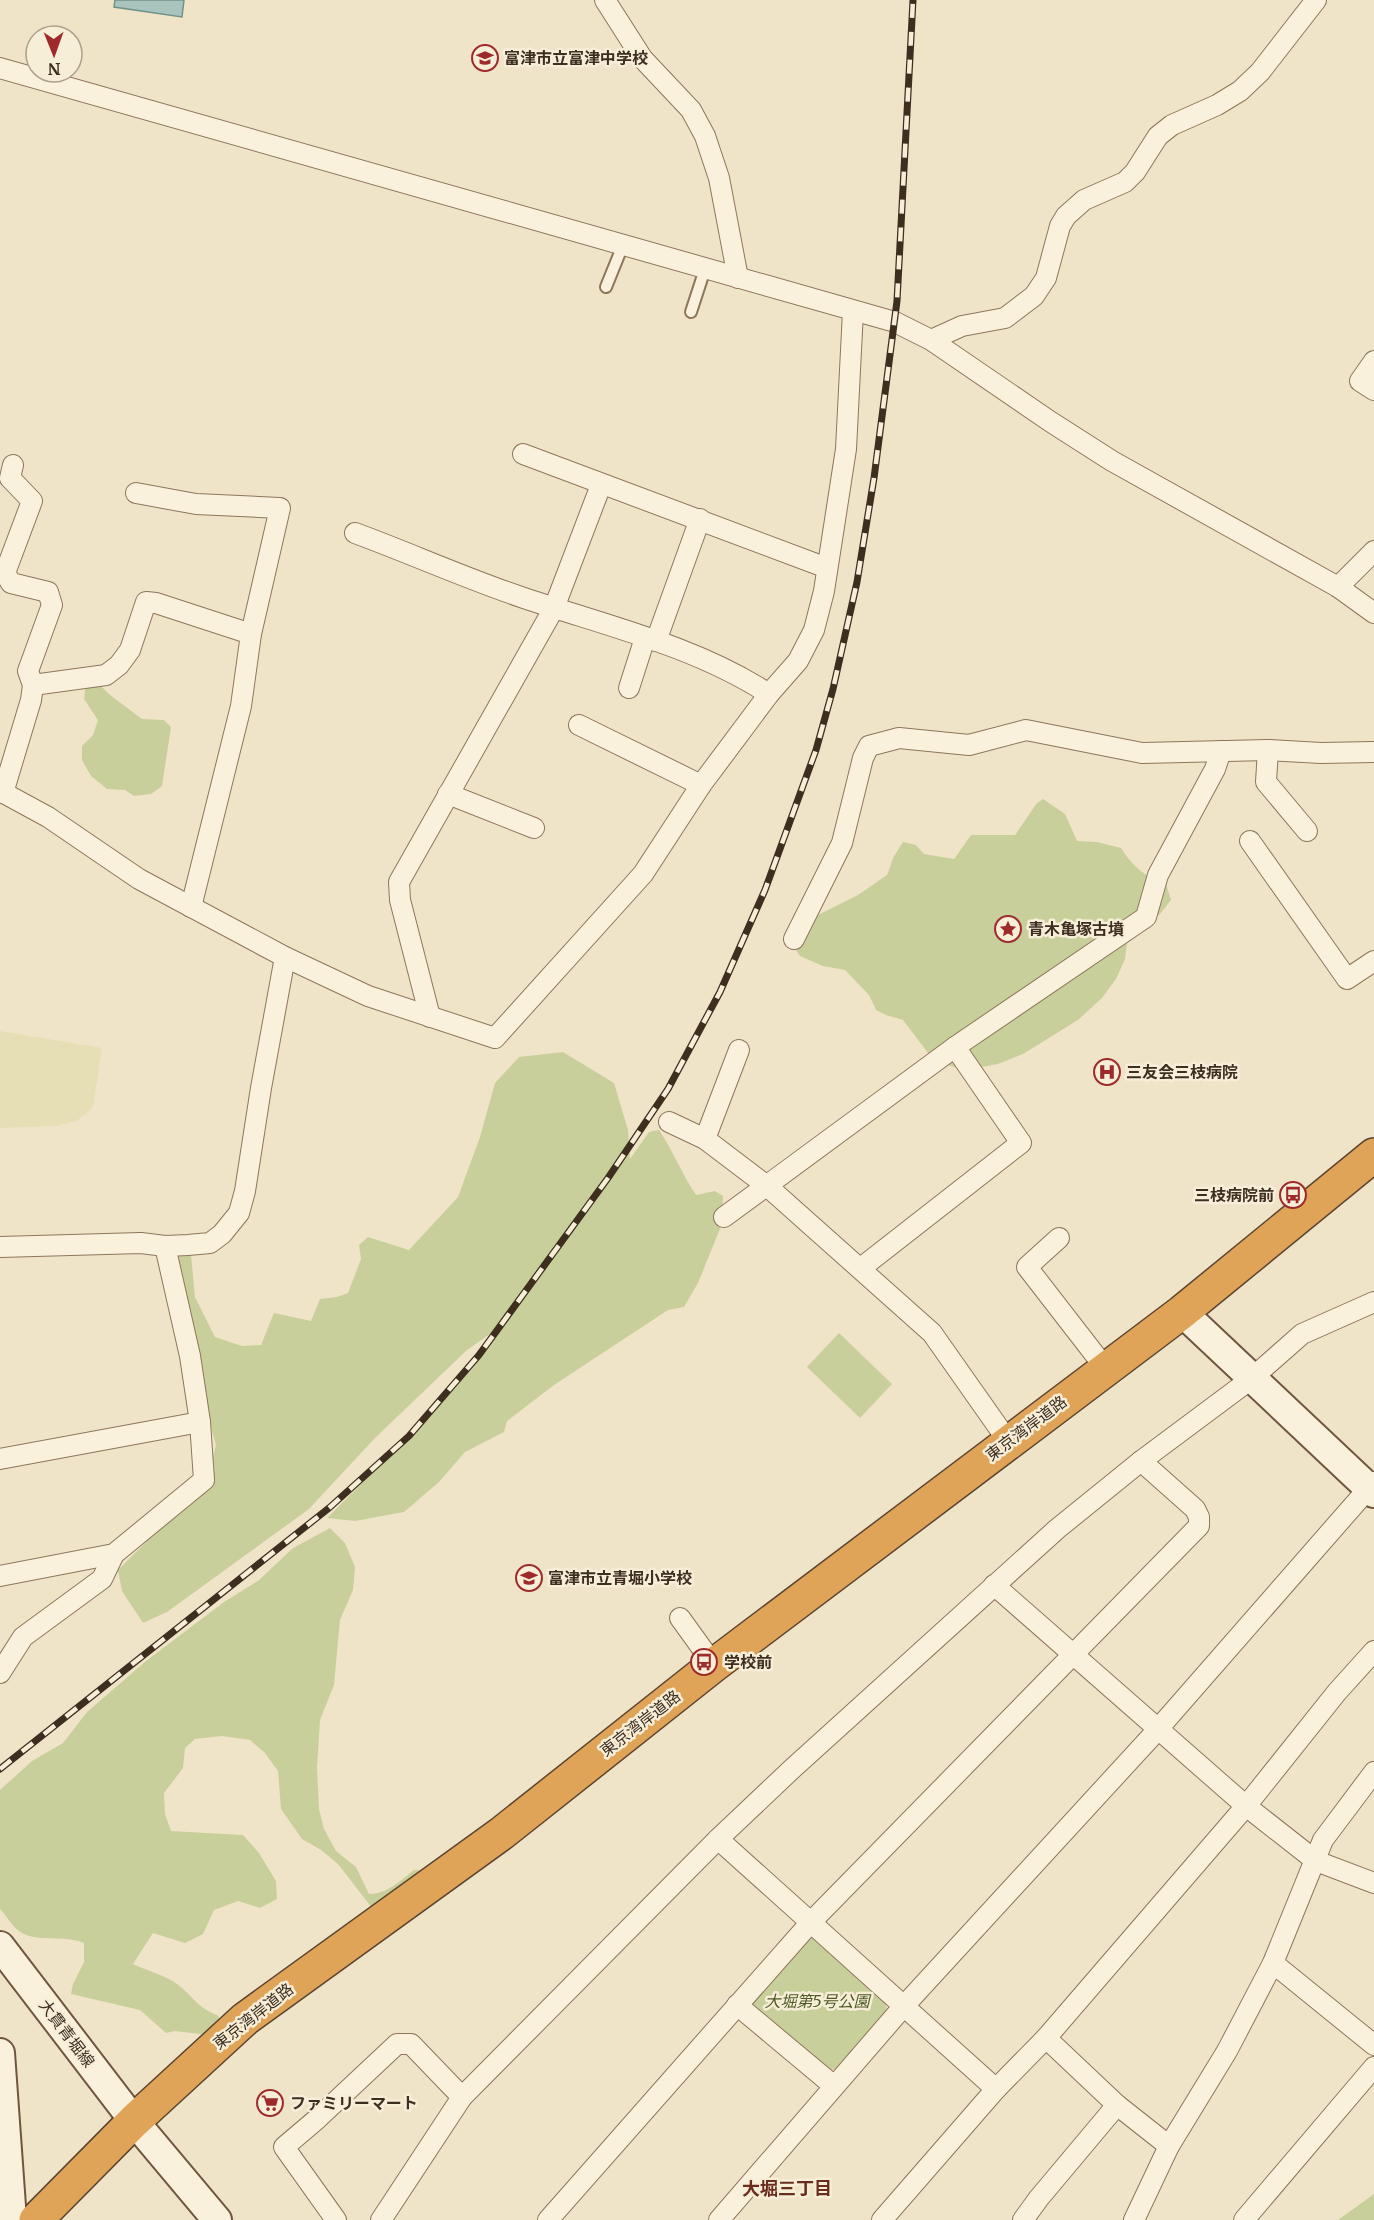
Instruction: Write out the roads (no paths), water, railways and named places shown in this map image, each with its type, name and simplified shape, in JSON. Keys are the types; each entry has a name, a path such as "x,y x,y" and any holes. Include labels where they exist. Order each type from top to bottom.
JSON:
{"highway":[{"name":"東京湾岸道路","path":"36,2220 134,2121 245,2019 502,1833 714,1665 1182,1312 1374,1155"}],"street":[{"path":"605,0 642,58 691,110 705,136 719,178 738,278"},
{"path":"931,340 962,326 1005,318 1034,296 1046,278 1060,225 1066,216 1084,200 1125,182 1135,172 1158,136 1172,124 1217,105 1240,90 1260,72 1316,0"},
{"path":"0,68 895,322 931,340 1112,461 1338,587 1374,613"},
{"path":"13,465 10,478 32,501 5,573 11,583 48,592 52,605 28,671 33,685 31,700 2,792 48,817 139,879 285,957 368,996 495,1038 643,874 702,784 769,694 798,661 814,630 827,568 846,449 853,311"},
{"path":"1374,361 1360,381 1374,390"},
{"path":"523,454 827,568"},
{"path":"430,1017 400,900 399,882 554,608 601,485"},
{"path":"136,493 196,504 280,508 250,634 240,706 191,907"},
{"path":"629,688 700,519"},
{"path":"355,533 474,581 651,639 739,675 769,694"},
{"path":"1338,587 1374,551"},
{"path":"33,685 106,675 118,665 129,650 146,602 156,603 250,634"},
{"path":"579,725 702,784"},
{"path":"794,939 842,843 863,758 870,746 899,738 969,745 1026,730 1142,753 1268,750 1321,753 1374,752"},
{"path":"1268,750 1266,782 1307,831"},
{"path":"724,1217 956,1047 1146,917 1158,875 1215,769 1221,751"},
{"path":"448,794 534,828"},
{"path":"1250,841 1347,979 1374,961"},
{"path":"0,1247 141,1243 165,1246 210,1243 222,1234 239,1213 245,1191 285,957"},
{"path":"861,1268 1021,1143 956,1047"},
{"path":"705,1138 739,1050"},
{"path":"669,1122 705,1138 767,1186 932,1333 1008,1441"},
{"path":"1059,1238 1027,1267 1106,1369"},
{"path":"0,1672 22,1637 102,1579 114,1554 204,1480 200,1422 190,1356 165,1246"},
{"path":"381,2220 462,2097 718,1839 792,1769 1057,1528 1141,1461 1251,1379 1302,1334 1374,1302"},
{"path":"719,2220 903,2007 1158,1728 1372,1488 1251,1379 1182,1312"},
{"path":"0,1459 200,1422"},
{"path":"555,2218 811,1922 1073,1652 1199,1526 1199,1517 1195,1509 1141,1461"},
{"path":"0,1576 114,1554"},
{"path":"994,1585 1246,1806 1316,1861 1374,1883"},
{"path":"680,1618 714,1665"},
{"path":"882,2220 996,2089 1046,2038 1246,1806 1336,1692 1374,1651"},
{"path":"1134,2220 1169,2146 1227,2051 1273,1963 1323,1840 1374,1772"},
{"path":"718,1839 996,2089"},
{"name":"大貫青堀線","path":"0,1946 134,2121 217,2220"},
{"path":"1273,1963 1374,2045"},
{"path":"737,2005 834,2086"},
{"path":"1046,2038 1117,2105 1169,2146"},
{"path":"336,2220 284,2147 397,2044 411,2044 462,2097"},
{"path":"0,2053 12,2220"},
{"path":"1244,2220 1374,2067"},
{"path":"1023,2220 1117,2105"}],"lane":[{"path":"606,287 623,245"},
{"path":"691,312 705,269"}],"water":[{"path":"115,0 184,0 182,17 114,7"}],"railway":[{"path":"0,1769 329,1508 409,1436 479,1355 608,1178 668,1089 720,992 765,890 816,750 833,689 857,582 874,478 897,301 913,0"}],"place":[{"name":"富津市立富津中学校","path":"485,58"},
{"name":"青木亀塚古墳","path":"1008,929"},
{"name":"三友会三枝病院","path":"1107,1072"},
{"name":"三枝病院前","path":"1293,1195"},
{"name":"富津市立青堀小学校","path":"529,1578"},
{"name":"学校前","path":"704,1662"},
{"name":"ファミリーマート","path":"270,2103"}],"district":[{"name":"大堀三丁目","path":"787,2189"}],"park label":[{"name":"大堀第5号公園","path":"817,2001"}]}
